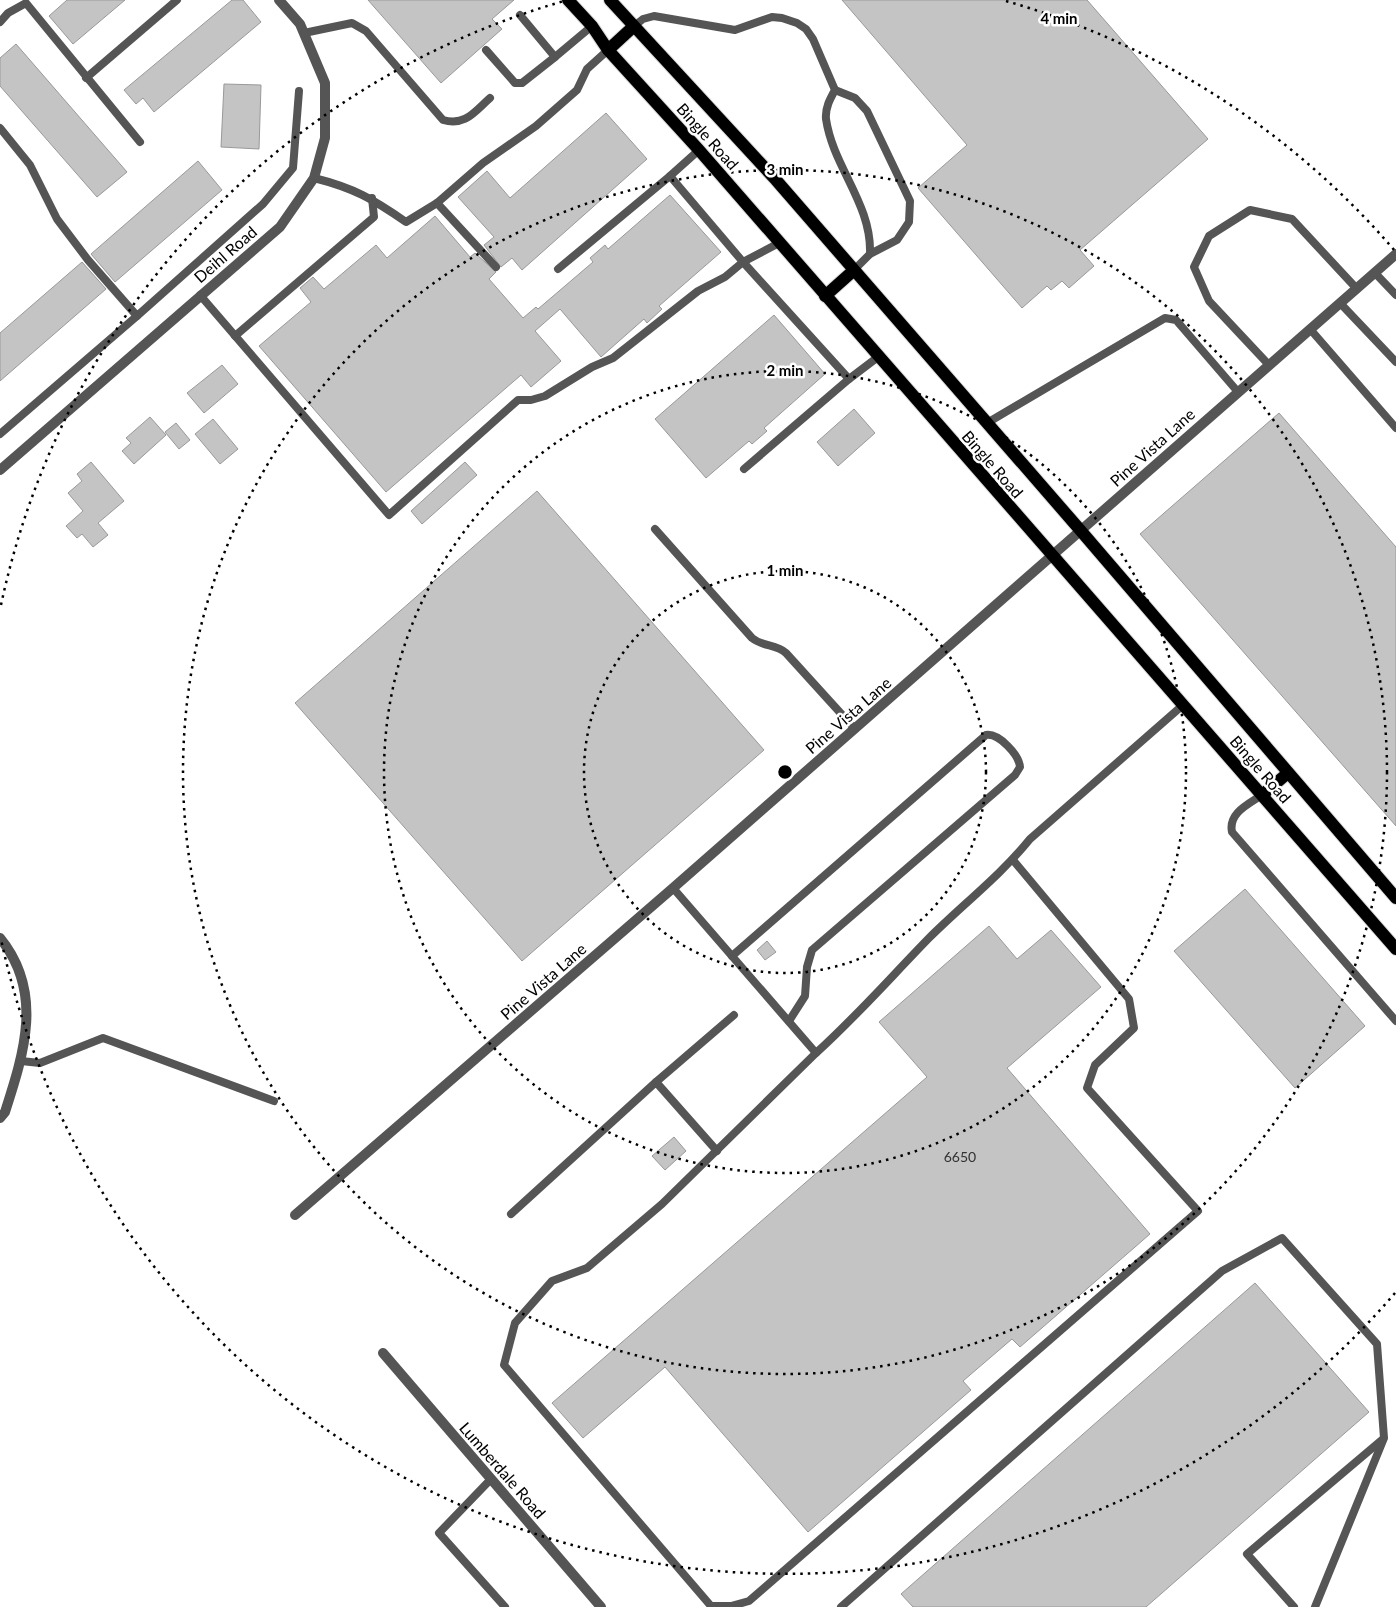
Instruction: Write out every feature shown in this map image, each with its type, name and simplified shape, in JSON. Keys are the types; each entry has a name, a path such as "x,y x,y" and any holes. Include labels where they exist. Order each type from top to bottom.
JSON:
{"main road":[{"name":"Bingle Road","path":"568,0 592,26 608,50 699,150 1396,949"},
{"name":"Bingle Road","path":"610,0 776,180 1396,898"},
{"path":"608,50 633,27"},
{"path":"825,296 853,271"},
{"path":"1262,795 1288,772"}],"street":[{"name":"Deihl Road","path":"0,470 280,227 314,178 325,138 325,83 300,24 279,0"},
{"name":"Pine Vista Lane","path":"295,1215 673,888 1396,254"},
{"path":"0,938 9,949 25,992 27,1029 21,1061 5,1112 0,1118"},
{"name":"Lumberdale Road","path":"383,1353 601,1607"}],"lane":[{"path":"86,78 178,0"},
{"path":"0,22 8,13 28,2 86,78 140,142"},
{"path":"520,15 555,57"},
{"path":"633,27 643,19 654,16 735,30 765,18 782,18 806,29 813,39 835,90 855,98 867,111 910,201 909,222 897,240 870,254 853,271"},
{"path":"304,33 352,23 366,31 443,120 455,123 464,120 490,98"},
{"path":"486,50 515,83 522,83 592,26"},
{"path":"314,178 343,185 372,198 406,222 437,204 483,163 536,126 577,90 587,69 608,50"},
{"path":"0,434 263,204 293,168 299,90"},
{"path":"835,90 828,103 826,118 834,146 865,215 870,238 870,254"},
{"path":"0,128 30,165 57,219 88,260 137,316"},
{"path":"558,268 699,150"},
{"path":"670,176 743,262 849,379"},
{"path":"235,336 374,217 372,198"},
{"path":"437,204 496,266"},
{"path":"1269,365 1209,301 1194,267 1209,236 1250,210 1292,219 1356,289"},
{"path":"200,296 389,515 518,400 531,400 545,396 592,367 613,358 698,291 725,276 743,262 779,243"},
{"path":"1375,273 1396,295"},
{"path":"1340,303 1396,362"},
{"path":"987,423 1165,318 1176,320 1182,326 1238,392"},
{"path":"1310,329 1396,428"},
{"path":"744,469 849,379 878,357"},
{"path":"655,529 752,638 759,644 779,648 786,653 854,729"},
{"path":"1013,860 1129,999 1134,1028 1095,1065 1087,1088 1198,1211 749,1601 731,1606 711,1606 504,1365 515,1323 552,1281 587,1268 662,1204 836,1035 930,937 1013,860 1030,839 1183,705"},
{"path":"732,956 986,735 990,734 1000,740 1009,749 1019,762 1020,767 1015,775 812,950 807,967 805,996 789,1022"},
{"path":"1262,795 1236,814 1232,823 1232,832 1396,1021"},
{"path":"673,888 816,1053"},
{"path":"511,1214 656,1082 734,1015"},
{"path":"21,1061 40,1063 103,1038 274,1101"},
{"path":"656,1082 717,1151"},
{"path":"841,1607 1222,1271 1282,1238 1377,1344 1384,1438 1315,1607"},
{"path":"1290,1606 1246,1554 1384,1438"},
{"path":"491,1479 439,1533 505,1607"}],"building":[{"path":"67,0 125,0 73,44 49,16"},
{"path":"232,0 243,0 261,22 154,112 143,98 136,104 124,90"},
{"path":"368,0 514,0 492,19 502,29 441,83"},
{"path":"842,0 1087,0 1208,139 1080,250 1094,266 1069,288 1062,281 1051,290 1047,286 1022,308 918,188 967,145"},
{"path":"16,44 127,172 97,197 0,86 0,58"},
{"path":"224,84 261,85 259,149 221,147"},
{"path":"606,113 647,159 522,270 512,258 501,267 484,245 494,237 458,197 487,171 510,198"},
{"path":"198,161 222,190 115,282 91,254"},
{"path":"670,195 721,252 659,306 662,309 647,323 644,319 601,357 560,309 535,331 561,361 531,387 521,375 386,492 259,346 311,302 300,288 313,277 324,289 376,245 387,258 435,216 470,257 475,253 496,272 489,279 523,318 536,307 538,309 593,262 590,258 605,245 608,249"},
{"path":"82,262 106,289 0,381 0,333"},
{"path":"774,315 825,374 764,428 767,431 752,444 749,441 706,478 655,419"},
{"path":"222,365 238,384 204,413 187,393"},
{"path":"854,409 875,433 838,466 817,442"},
{"path":"1279,413 1396,547 1396,826 1140,534"},
{"path":"150,417 166,435 134,464 122,451 131,443 126,438"},
{"path":"213,419 238,449 220,464 195,434"},
{"path":"176,423 190,440 179,449 165,432"},
{"path":"91,462 124,501 98,523 108,535 93,547 82,534 77,538 66,526 83,511 68,493 82,481 77,474"},
{"path":"465,462 477,475 422,524 411,511"},
{"path":"537,491 764,750 522,961 295,703"},
{"path":"1245,889 1365,1026 1295,1088 1174,951"},
{"path":"989,926 1017,959 1051,930 1101,987 1007,1068 1150,1234 1020,1347 1012,1339 963,1381 971,1390 808,1532 665,1367 583,1438 552,1403 927,1077 879,1022"},
{"path":"767,941 776,952 765,960 757,950"},
{"path":"674,1137 686,1151 665,1170 652,1156"},
{"path":"1255,1283 1369,1412 1146,1607 913,1607 901,1594"}]}
